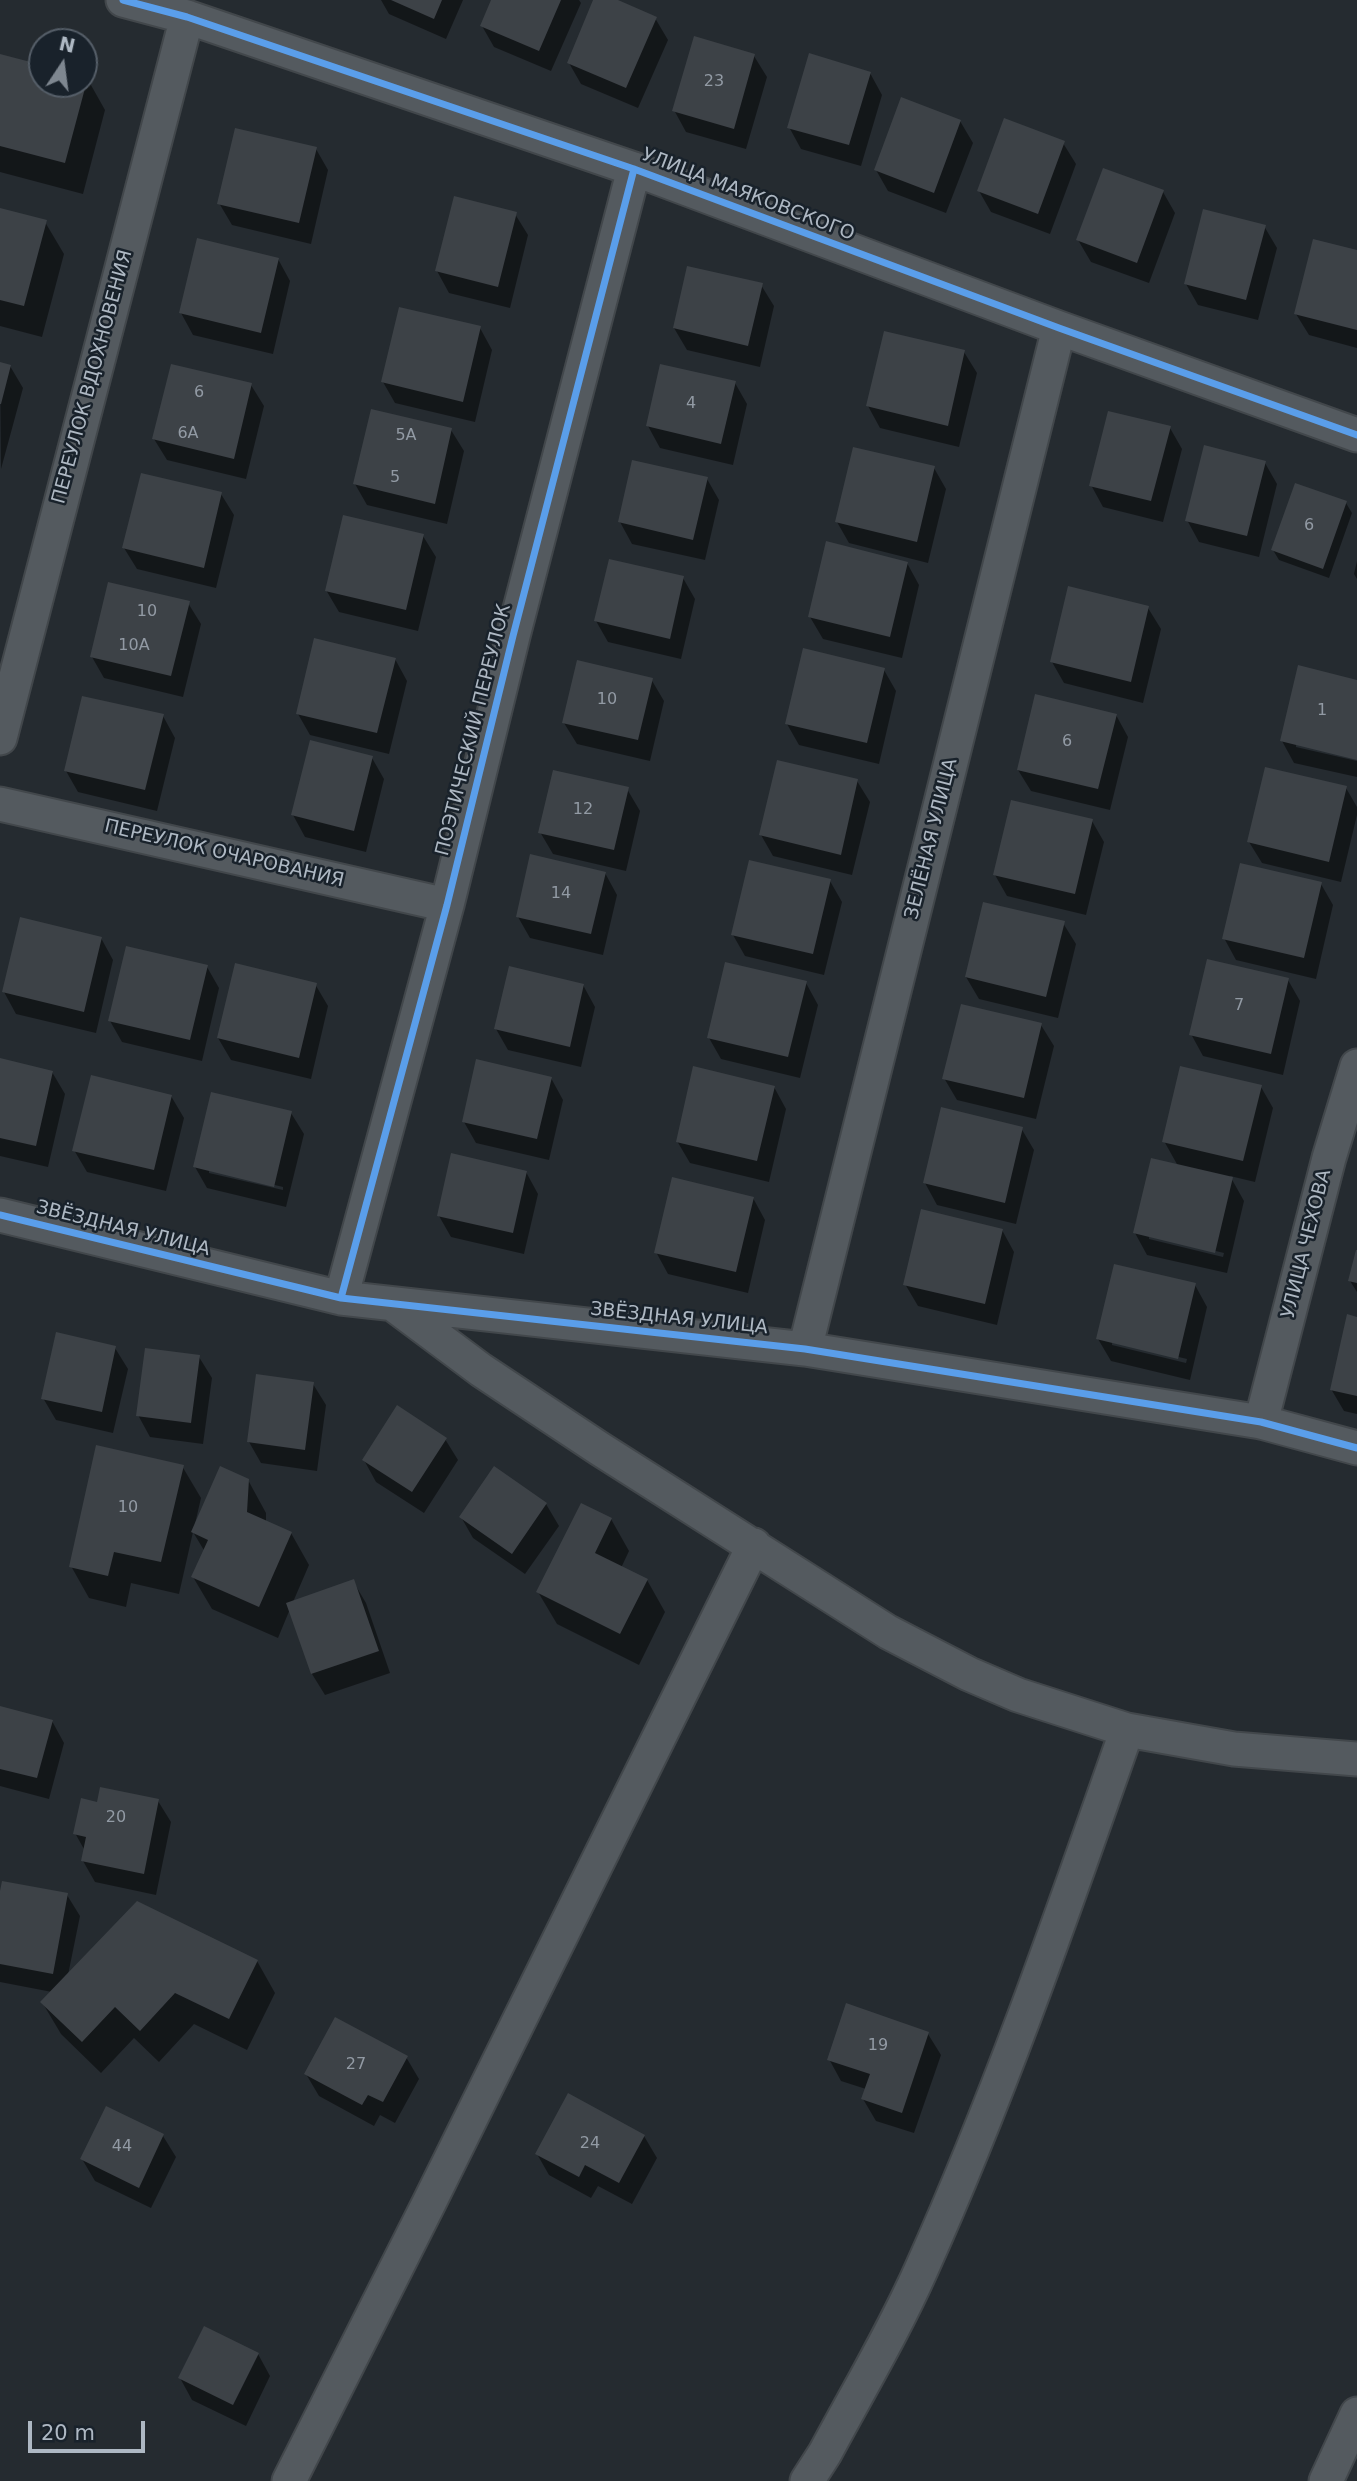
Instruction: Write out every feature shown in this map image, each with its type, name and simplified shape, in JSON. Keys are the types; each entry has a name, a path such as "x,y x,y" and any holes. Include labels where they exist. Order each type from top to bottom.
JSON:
{"street":[{"name":"УЛИЦА МАЯКОВСКОГО","path":"123,0 187,17 634,169 1059,328 1357,435"},
{"name":"ПЕРЕУЛОК ВДОХНОВЕНИЯ","path":"0,738 187,17"},
{"name":"ПОЭТИЧЕСКИЙ ПЕРЕУЛОК","path":"341,1298 447,905 513,636 634,169"},
{"name":"ЗЕЛЁНАЯ УЛИЦА","path":"805,1349 1059,328"},
{"name":"ПЕРЕУЛОК ОЧАРОВАНИЯ","path":"0,804 447,905"},
{"name":"УЛИЦА ЧЕХОВА","path":"1261,1422 1329,1158 1357,1066"},
{"name":"ЗВЁЗДНАЯ УЛИЦА","path":"0,1215 341,1298 805,1349 1261,1422 1357,1448"},
{"path":"392,1304 492,1377 600,1449 888,1632 925,1652 1018,1695 1127,1730 1234,1749 1357,1759"},
{"path":"289,2481 754,1545"},
{"path":"807,2481 874,2363 926,2260 1032,1998 1127,1730"},
{"path":"1326,2481 1357,2414"}],"building":[{"path":"391,0 442,0 434,19"},
{"path":"491,0 561,0 539,51 480,26"},
{"path":"593,0 618,0 657,17 626,88 567,63"},
{"path":"694,36 755,54 734,129 672,111"},
{"path":"809,53 871,72 849,145 787,128"},
{"path":"0,54 28,61 28,98 82,98 65,163 0,146"},
{"path":"901,97 961,120 934,193 874,170"},
{"path":"1004,118 1065,141 1038,214 977,191"},
{"path":"235,128 317,147 299,223 217,204"},
{"path":"1103,168 1164,190 1137,263 1076,240"},
{"path":"454,196 517,212 498,287 435,271"},
{"path":"0,208 47,220 24,306 0,300"},
{"path":"1203,209 1266,225 1246,300 1184,284"},
{"path":"197,238 279,258 261,333 179,313"},
{"path":"1313,239 1357,250 1357,330 1294,314"},
{"path":"687,266 763,283 748,346 673,328"},
{"path":"399,307 481,326 463,402 381,382"},
{"path":"884,331 965,350 948,426 866,406"},
{"path":"0,362 11,365 1,404 0,404"},
{"path":"171,364 252,383 234,459 152,439"},
{"path":"660,364 736,381 721,444 646,426"},
{"path":"371,409 452,428 435,504 353,484"},
{"path":"1108,411 1171,426 1151,501 1089,486"},
{"path":"1204,445 1266,461 1247,536 1185,521"},
{"path":"853,447 935,466 917,542 835,522"},
{"path":"632,460 708,477 693,540 618,522"},
{"path":"141,473 222,492 204,568 122,548"},
{"path":"1295,483 1347,501 1323,569 1271,550"},
{"path":"343,515 424,534 406,610 325,591"},
{"path":"826,541 908,562 890,637 808,617"},
{"path":"609,559 684,576 670,639 594,621"},
{"path":"108,582 190,601 171,676 90,657"},
{"path":"1068,586 1149,606 1131,682 1050,662"},
{"path":"314,638 396,658 377,733 296,714"},
{"path":"803,648 885,668 867,743 785,724"},
{"path":"577,660 653,678 638,740 562,723"},
{"path":"1298,665 1357,680 1357,760 1280,741"},
{"path":"1035,694 1117,714 1098,789 1017,770"},
{"path":"82,696 164,714 145,790 64,771"},
{"path":"310,740 373,756 354,831 291,815"},
{"path":"777,760 858,779 841,855 759,835"},
{"path":"1265,767 1347,786 1329,862 1247,842"},
{"path":"553,770 629,787 614,850 538,833"},
{"path":"1011,800 1093,819 1075,894 993,875"},
{"path":"530,854 606,872 591,934 516,917"},
{"path":"749,860 831,879 813,954 731,935"},
{"path":"1240,863 1322,882 1304,958 1222,939"},
{"path":"983,902 1065,921 1046,997 965,977"},
{"path":"20,917 102,937 84,1012 2,992"},
{"path":"126,946 208,965 190,1040 108,1021"},
{"path":"1207,959 1289,978 1271,1054 1189,1035"},
{"path":"725,962 807,981 788,1057 707,1038"},
{"path":"235,963 317,983 299,1058 217,1038"},
{"path":"509,966 584,984 570,1047 494,1029"},
{"path":"961,1004 1042,1023 1024,1098 942,1079"},
{"path":"0,1058 53,1071 36,1146 0,1138"},
{"path":"476,1059 552,1077 537,1139 462,1122"},
{"path":"693,1066 775,1086 757,1161 676,1142"},
{"path":"1180,1066 1262,1085 1243,1161 1162,1142"},
{"path":"91,1075 172,1095 154,1170 72,1151"},
{"path":"211,1092 292,1111 274,1187 193,1167"},
{"path":"941,1107 1023,1127 1005,1203 923,1183"},
{"path":"451,1153 527,1171 513,1233 437,1216"},
{"path":"1151,1158 1233,1177 1215,1253 1133,1233"},
{"path":"672,1177 754,1197 736,1272 654,1253"},
{"path":"921,1209 1003,1229 985,1304 903,1285"},
{"path":"1357,1250 1357,1283 1348,1281"},
{"path":"1114,1264 1196,1283 1178,1359 1096,1339"},
{"path":"1347,1314 1357,1317 1357,1396 1330,1390"},
{"path":"56,1332 116,1346 102,1412 41,1399"},
{"path":"145,1348 200,1355 191,1423 136,1416"},
{"path":"256,1374 314,1382 305,1450 247,1442"},
{"path":"397,1405 447,1438 412,1492 362,1460"},
{"path":"96,1445 184,1465 161,1562 114,1552 108,1576 69,1567"},
{"path":"220,1466 249,1479 247,1512 292,1532 259,1607 191,1577 208,1540 191,1532"},
{"path":"494,1466 547,1503 512,1554 459,1517"},
{"path":"581,1503 612,1518 595,1553 648,1579 620,1634 536,1592"},
{"path":"354,1579 379,1651 311,1674 286,1603"},
{"path":"0,1706 53,1720 37,1778 0,1769"},
{"path":"100,1787 159,1799 144,1874 81,1861 86,1837 73,1834 81,1798 97,1802"},
{"path":"2,1881 68,1893 53,1974 0,1964"},
{"path":"137,1901 258,1960 229,2019 175,1993 140,2031 115,2007 82,2042 40,2002"},
{"path":"846,2003 929,2032 902,2113 861,2099 870,2074 827,2060"},
{"path":"335,2017 408,2056 383,2102 368,2095 362,2105 304,2074"},
{"path":"568,2093 645,2135 619,2183 585,2165 579,2177 535,2154"},
{"path":"106,2106 164,2134 139,2188 80,2159"},
{"path":"204,2326 259,2353 233,2405 178,2378"}],"cycle path":[{"path":"123,0 187,17 634,169 1059,328 1357,435"},
{"path":"341,1298 447,905 513,636 634,169"},
{"path":"0,1215 341,1298 805,1349 1261,1422 1357,1448"}]}
